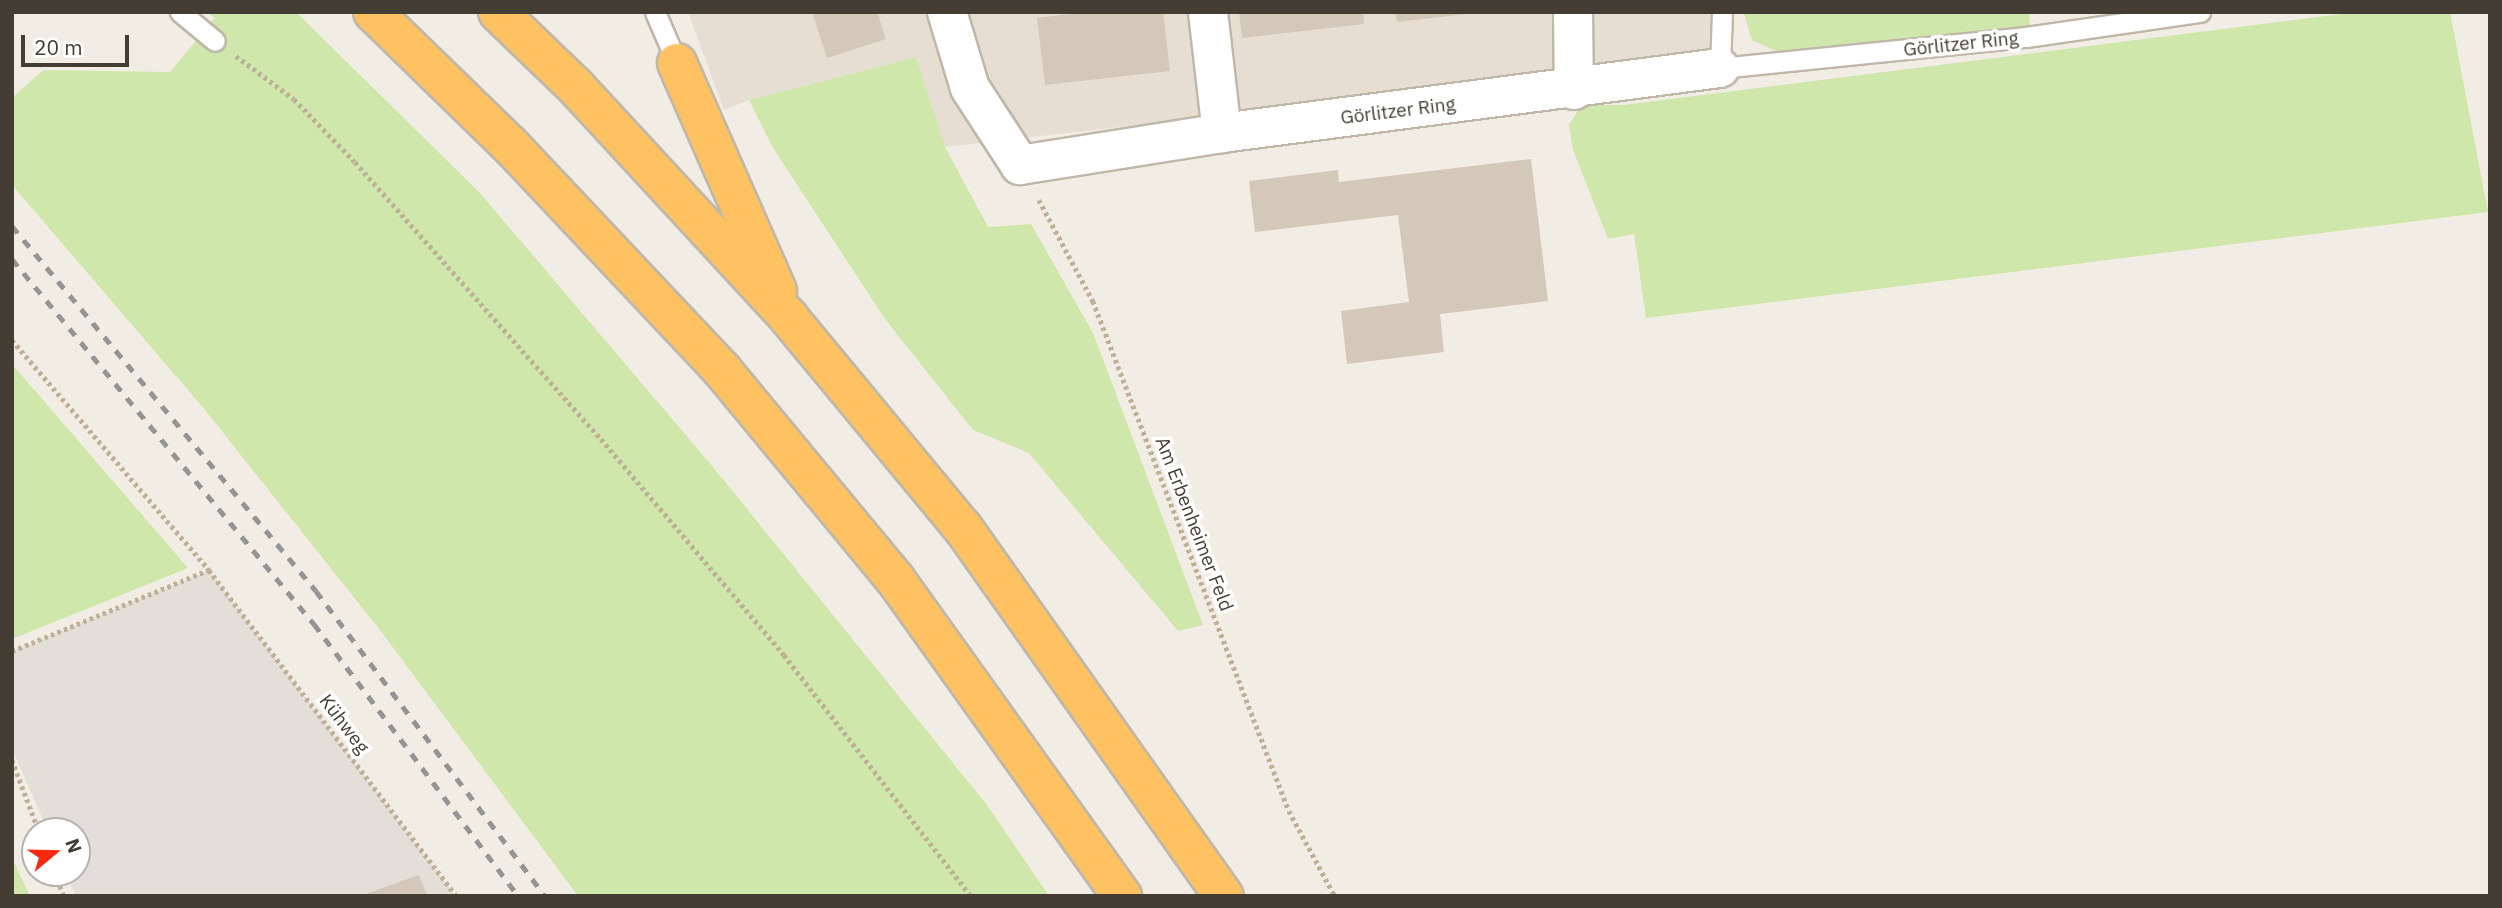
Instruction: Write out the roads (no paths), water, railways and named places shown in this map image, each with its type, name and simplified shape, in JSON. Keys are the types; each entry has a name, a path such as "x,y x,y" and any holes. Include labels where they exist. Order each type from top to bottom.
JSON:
{"highway":[{"path":"373,12 511,146 722,370 895,579 1074,824 1122,896"},
{"path":"498,12 576,87 789,318 963,528 1224,896"},
{"path":"677,63 789,318"}],"street":[{"name":"Görlitzer Ring","path":"947,12 970,88 1020,165 1222,133 1574,90 1720,68"},
{"path":"1208,12 1222,133"},
{"path":"1573,12 1574,90"}],"lane":[{"path":"180,12 215,41"},
{"path":"655,12 677,63"},
{"path":"1720,68 1722,12"},
{"name":"Görlitzer Ring","path":"1720,68 2026,37 2200,12"}],"railway":[{"path":"12,226 316,591 545,896"},
{"path":"12,259 314,624 518,896"}]}
